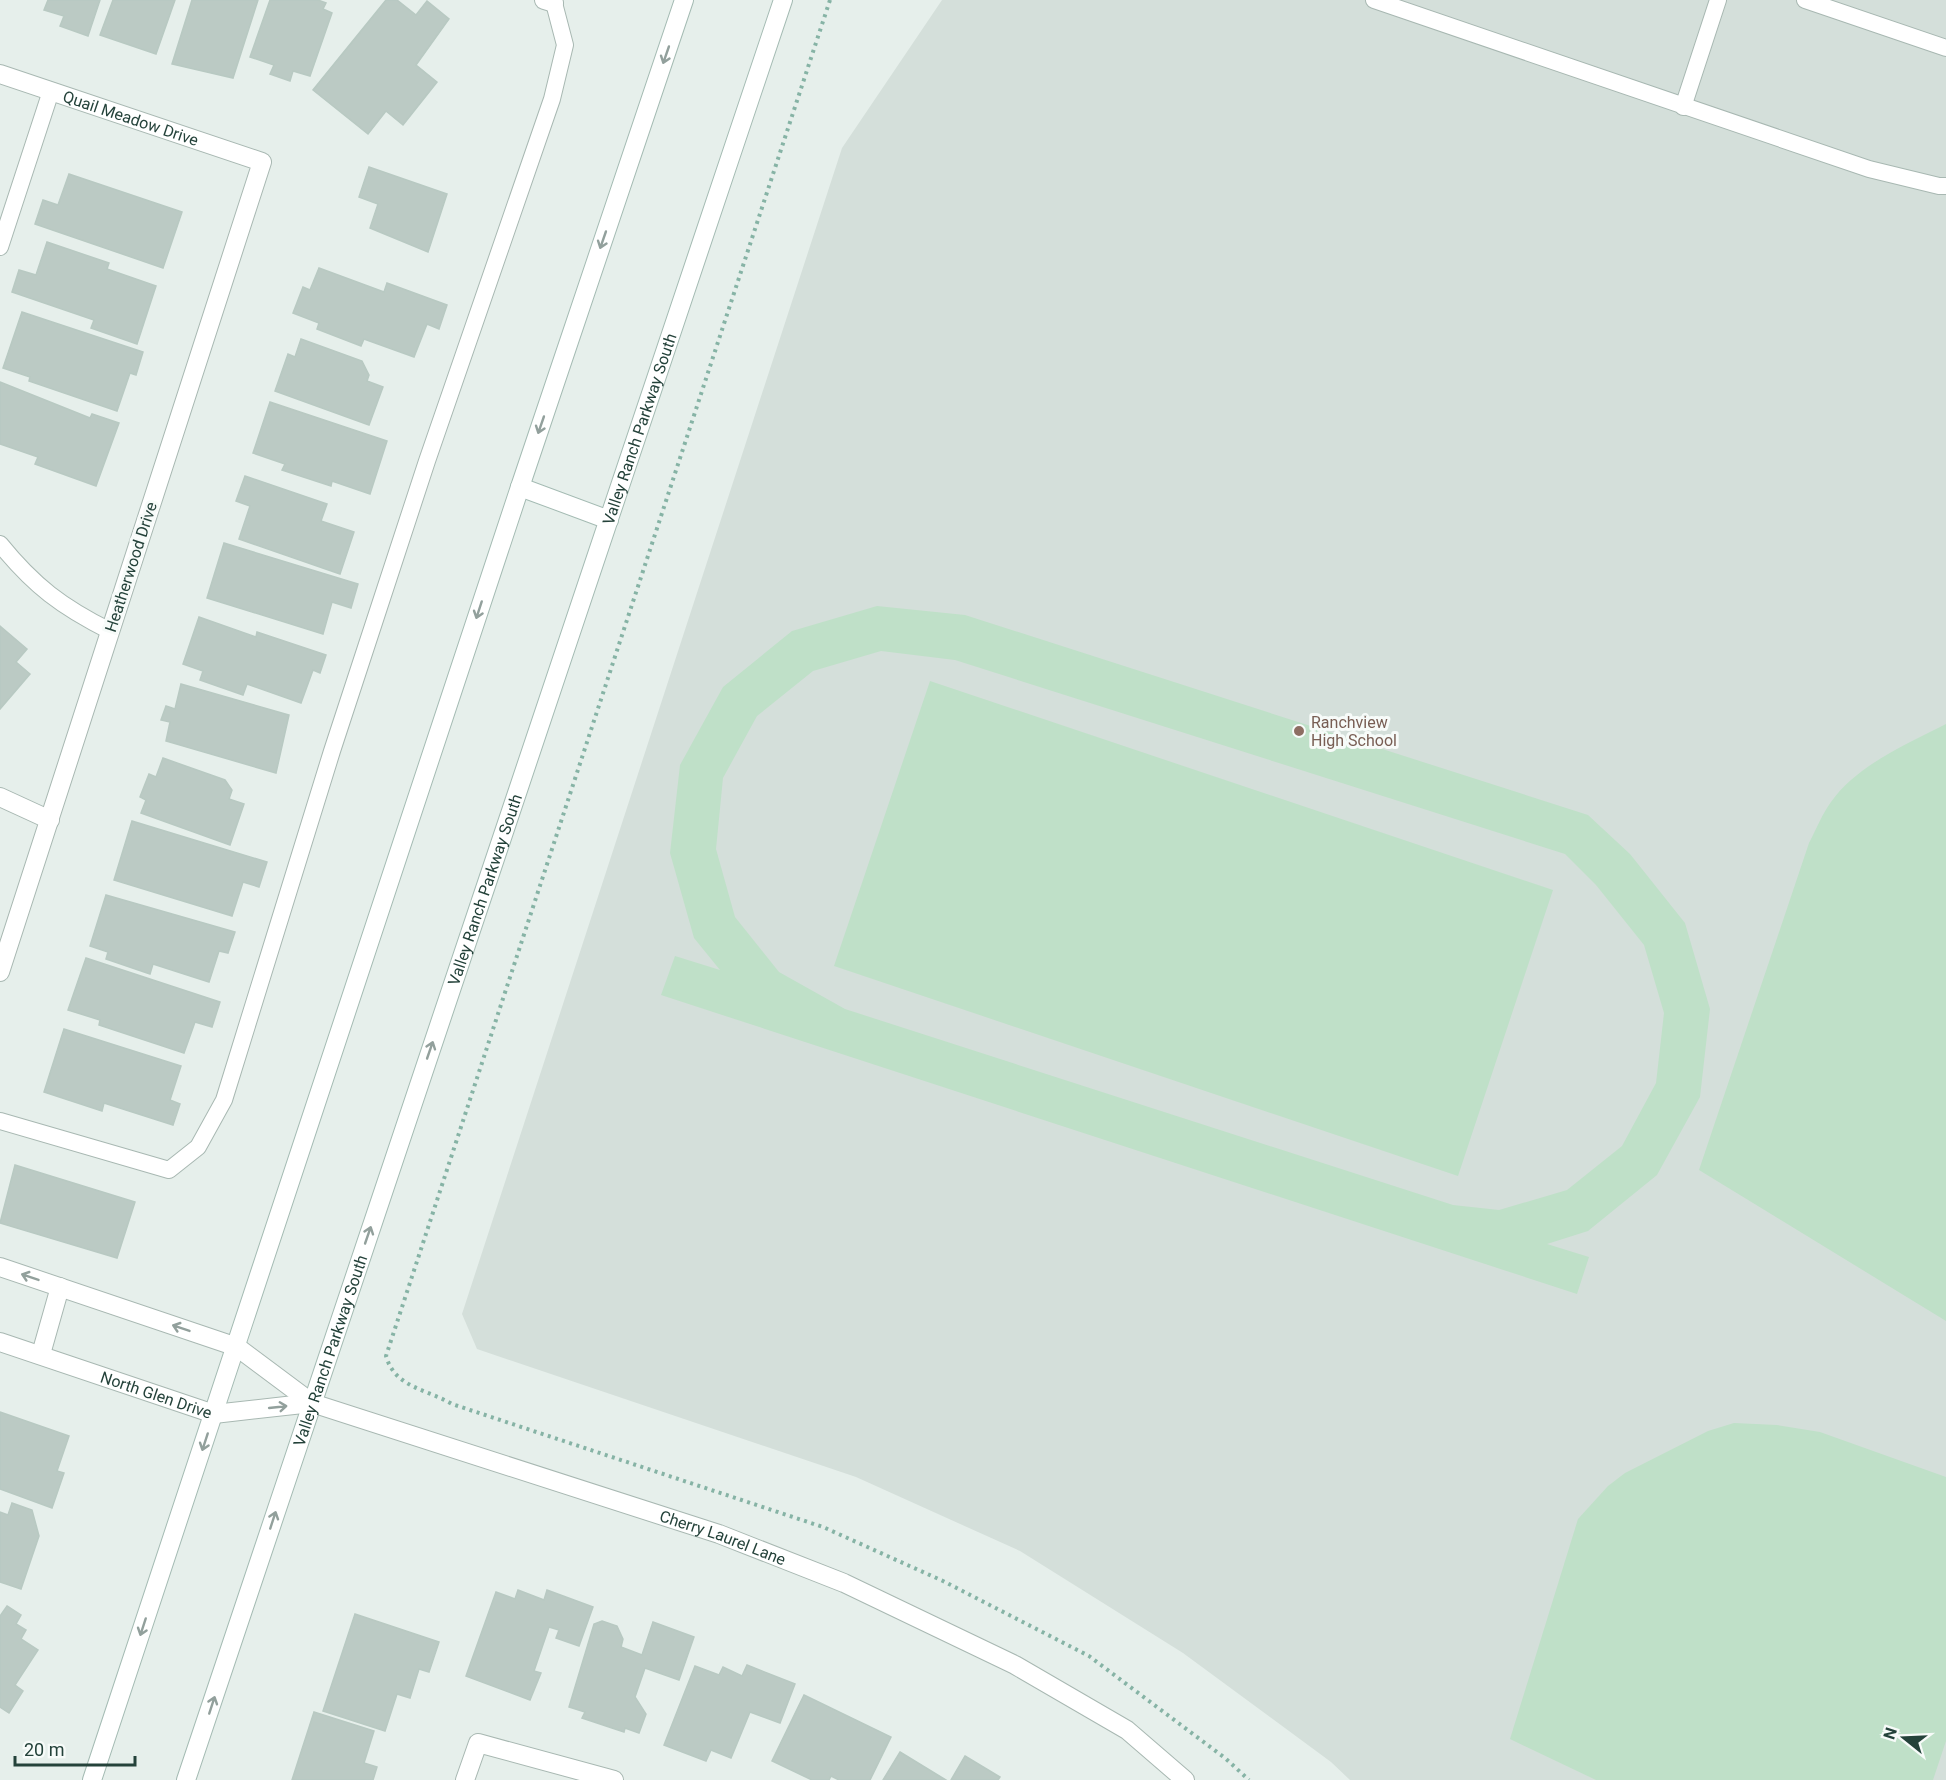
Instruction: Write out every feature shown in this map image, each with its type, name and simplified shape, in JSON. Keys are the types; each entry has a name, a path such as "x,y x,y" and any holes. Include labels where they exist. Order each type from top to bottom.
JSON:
{"street":[{"path":"92,1780 520,487 684,0"},
{"name":"Valley Ranch Parkway South","path":"186,1780 783,0"},
{"name":"Quail Meadow Drive","path":"0,74 262,162"},
{"name":"Heatherwood Drive","path":"0,972 262,162"},
{"path":"520,487 609,520"},
{"path":"0,797 50,820"},
{"path":"0,1267 237,1347"},
{"path":"41,1354 60,1287"},
{"name":"North Glen Drive","path":"0,1342 214,1414 312,1403"},
{"name":"Cherry Laurel Lane","path":"237,1347 312,1403 719,1534 844,1583 1025,1671 1127,1730 1185,1780"},
{"path":"465,1780 478,1743 614,1780"}],"lane":[{"path":"1374,0 1683,107 1869,168 1946,186"},
{"path":"1683,107 1718,0"},
{"path":"1805,0 1946,48"},
{"path":"0,1120 169,1170 198,1147 224,1100 332,751 412,505 552,99 564,45 549,2"},
{"path":"0,247 51,91"},
{"path":"0,544 25,575 70,611 110,631"}],"path":[{"path":"830,0 386,1356 390,1369 409,1386 438,1396 452,1404 823,1527 943,1581 1089,1656 1225,1758 1249,1780"}],"shaded area":[{"name":"Ranchview High School","path":"942,0 1946,0 1946,1780 1350,1780 1331,1762 1183,1653 1020,1551 856,1477 477,1349 462,1314 842,148"}],"green space":[{"path":"877,606 965,615 1588,815 1630,854 1685,923 1710,1009 1700,1097 1657,1175 1588,1231 1547,1244 1589,1257 1577,1294 661,995 675,956 720,970 694,938 670,853 680,765 723,687 792,631","holes":["881,651 955,660 1565,854 1596,885 1644,945 1664,1013 1656,1083 1622,1146 1567,1190 1499,1210 1453,1205 845,1009 779,972 735,917 716,849 723,778 757,716 813,671"]},
{"path":"930,681 1553,890 1458,1176 834,966"},
{"path":"1946,724 1946,1321 1699,1170 1809,843 1825,812 1842,789 1869,766"},
{"path":"1734,1423 1777,1425 1820,1432 1946,1477 1946,1741 1933,1780 1596,1780 1510,1739 1578,1519 1608,1486 1625,1473 1708,1431"}],"building":[{"path":"48,0 100,0 88,36 60,26 64,16 44,10"},
{"path":"113,0 175,0 156,54 100,35"},
{"path":"192,0 258,0 233,78 172,64"},
{"path":"270,0 318,0 326,3 323,9 332,13 310,76 293,71 290,81 270,74 274,65 250,57"},
{"path":"386,0 397,0 416,15 427,1 449,19 416,65 437,82 403,125 386,111 368,134 313,90"},
{"path":"369,167 447,194 428,252 370,228 378,204 359,197"},
{"path":"69,174 182,212 163,268 35,224 43,200 58,205"},
{"path":"47,242 109,263 107,269 156,286 137,344 91,328 94,320 12,292 19,270 36,275"},
{"path":"319,268 384,292 387,283 447,305 439,329 427,324 414,357 364,339 361,346 317,329 319,323 293,313 303,287 310,290"},
{"path":"22,312 143,352 136,375 130,373 117,411 29,381 30,377 3,368"},
{"path":"301,339 362,361 369,375 367,381 383,387 369,425 275,391 288,354 295,357"},
{"path":"0,382 90,418 92,414 119,423 96,486 35,464 38,457 0,444"},
{"path":"270,402 387,441 370,494 332,481 331,486 282,470 285,464 253,453"},
{"path":"245,476 327,504 321,521 354,532 340,574 239,539 250,506 236,501"},
{"path":"224,543 358,584 351,608 332,602 323,634 207,598"},
{"path":"199,617 256,637 257,632 326,655 320,673 313,670 301,703 247,684 243,695 200,680 203,671 183,664"},
{"path":"0,626 27,649 16,662 30,674 0,709"},
{"path":"181,684 289,715 276,773 166,741 170,722 161,720 166,706 175,709"},
{"path":"163,758 225,780 232,790 229,799 244,804 230,845 141,813 146,800 140,797 149,774 156,777"},
{"path":"132,821 267,862 259,887 243,882 232,916 114,880"},
{"path":"106,895 235,932 228,953 219,951 209,982 153,964 150,974 106,959 108,952 90,946"},
{"path":"86,958 220,1002 212,1027 195,1022 184,1053 99,1025 100,1020 68,1010"},
{"path":"64,1029 181,1066 170,1100 180,1104 173,1125 104,1103 102,1111 44,1092"},
{"path":"15,1165 135,1202 117,1258 0,1223"},
{"path":"0,1412 69,1436 57,1471 64,1473 52,1508 0,1489"},
{"path":"12,1503 32,1510 39,1536 21,1589 0,1582 0,1512 8,1515"},
{"path":"518,1590 544,1600 547,1590 593,1607 579,1646 556,1638 559,1630 549,1627 534,1671 541,1673 530,1700 466,1676 496,1592 515,1599"},
{"path":"7,1606 21,1615 16,1624 26,1630 21,1639 38,1650 15,1685 23,1691 9,1713 0,1707 0,1616"},
{"path":"355,1614 439,1642 429,1672 419,1669 410,1698 397,1694 385,1731 323,1711"},
{"path":"602,1621 617,1626 623,1639 621,1647 642,1655 653,1622 694,1637 679,1680 645,1668 635,1697 646,1714 639,1733 625,1728 624,1732 582,1718 585,1712 569,1707 594,1624"},
{"path":"747,1665 795,1684 780,1723 750,1712 731,1758 711,1750 706,1761 664,1745 695,1666 719,1675 723,1667 742,1676"},
{"path":"804,1695 891,1737 870,1780 839,1780 831,1776 829,1780 812,1780 772,1761"},
{"path":"314,1712 374,1731 364,1763 377,1767 373,1780 292,1780"},
{"path":"900,1752 946,1780 883,1780"},
{"path":"965,1756 1000,1777 998,1780 951,1780"}],"place":[{"name":"Ranchview High School","path":"1299,731"}]}
